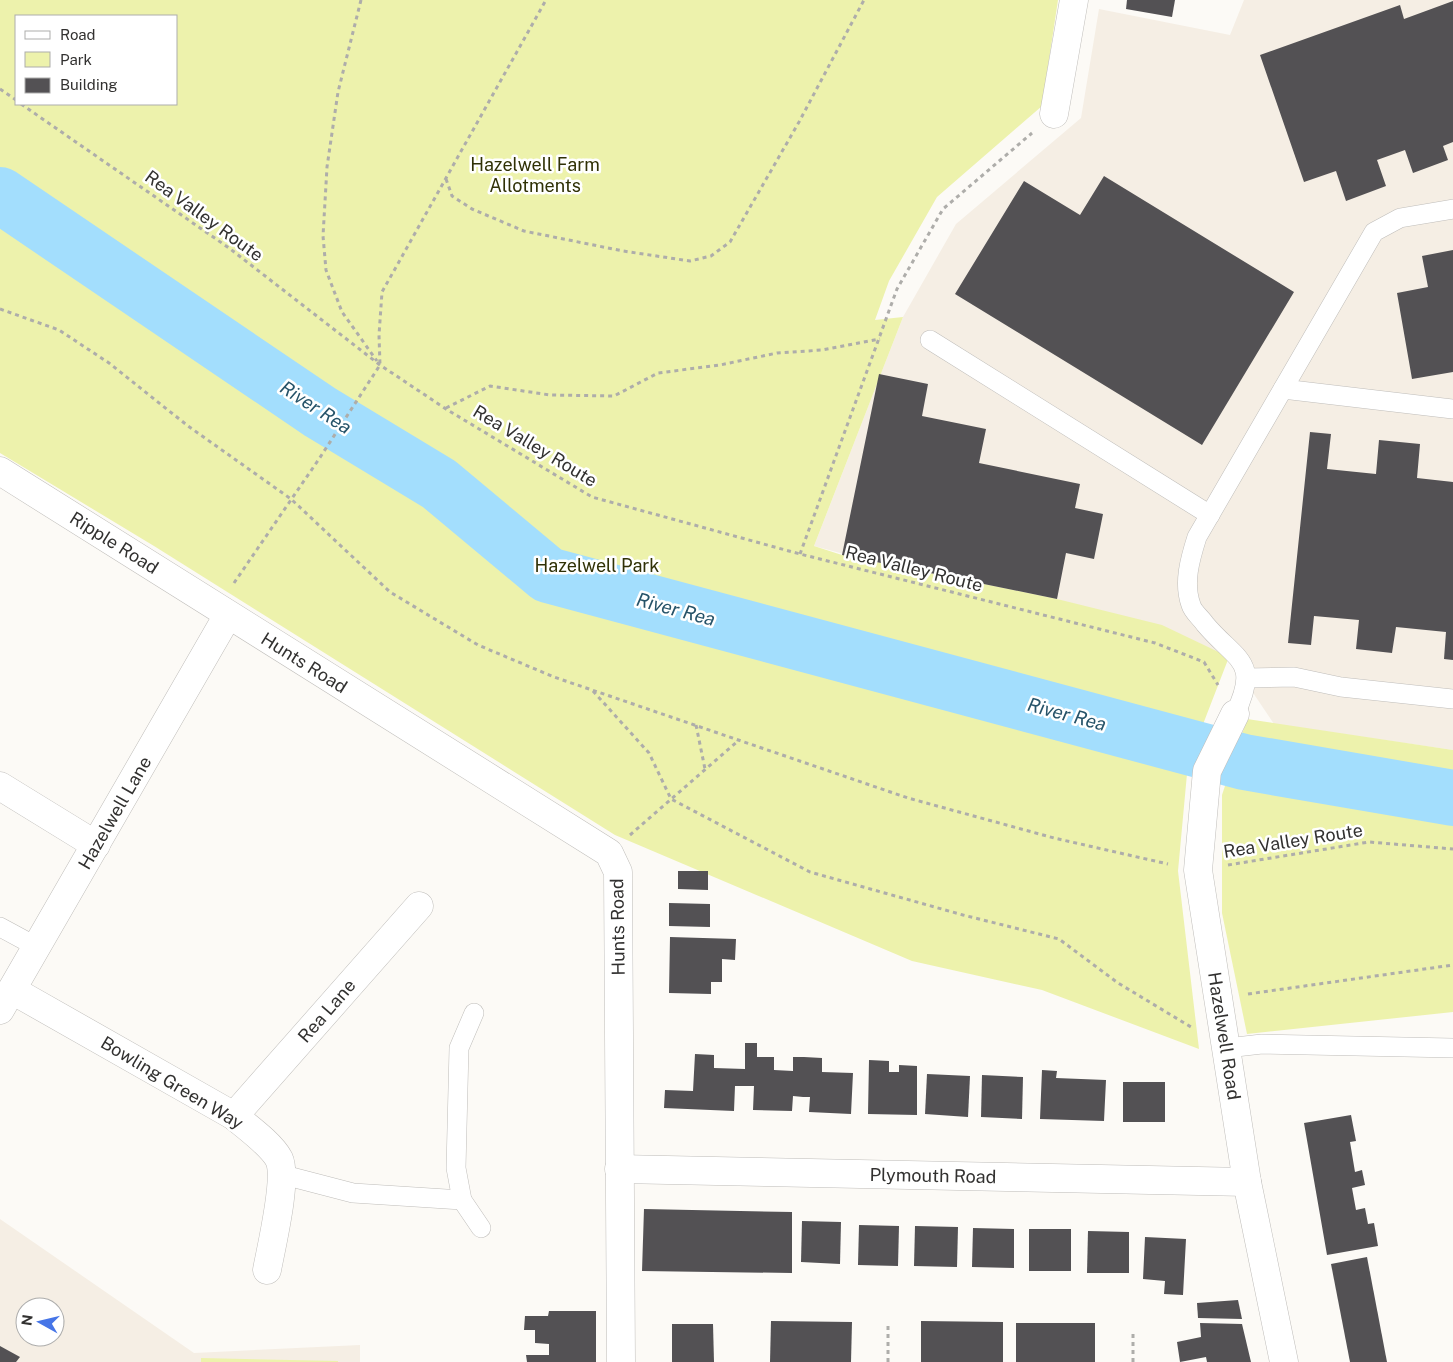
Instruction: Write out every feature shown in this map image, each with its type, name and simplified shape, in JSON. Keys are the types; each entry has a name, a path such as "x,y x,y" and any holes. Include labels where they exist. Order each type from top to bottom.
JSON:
{"street":[{"path":"1054,114 1074,0"},
{"name":"Ripple Road","path":"0,471 228,615"},
{"name":"Hazelwell Lane","path":"6,1000 228,615"},
{"name":"Hunts Road","path":"228,615 609,853 618,872 621,1362"},
{"name":"Hazelwell Road","path":"1235,714 1207,771 1198,870 1227,1048 1246,1182 1284,1362"},
{"path":"0,786 96,844"},
{"name":"Rea Lane","path":"234,1116 419,906"},
{"name":"Bowling Green Way","path":"6,1000 234,1116 255,1134 279,1160 281,1187 267,1270"},
{"name":"Plymouth Road","path":"620,1169 1246,1182"}],"lane":[{"path":"1235,714 1248,678 1244,663 1217,638 1191,606 1187,570 1196,537 1374,232 1400,218 1453,209"},
{"path":"930,340 1210,515"},
{"path":"1283,390 1453,409"},
{"path":"1248,678 1294,678 1341,687 1453,699"},
{"path":"0,927 37,946"},
{"path":"474,1014 459,1048 456,1168 462,1200 481,1228"},
{"path":"1227,1048 1262,1044 1453,1048"},
{"path":"280,1174 353,1193 462,1200"}],"path":[{"path":"361,0 338,92 327,167 323,236 326,270 342,312 380,365"},
{"path":"228,615 234,581 319,459 380,365 379,335 382,292 546,0"},
{"path":"446,179 452,196 472,209 524,231 623,251 690,261 711,256 730,242 864,0"},
{"path":"0,89 15,99"},
{"name":"Rea Valley Route","path":"22,105 229,248 380,365 446,409 592,497 800,554 1155,643 1204,662 1235,714"},
{"path":"800,554 880,339 897,288 943,209 1054,114"},
{"path":"0,309 59,330 109,363 188,426 291,499 390,592 478,645 554,677 908,798 1054,838 1198,870"},
{"path":"446,409 490,386 550,395 614,396 658,373 720,365 777,353 822,350 880,339"},
{"path":"593,690 649,753 671,799 810,872 944,910 1059,939 1118,983 1227,1048"},
{"path":"696,725 705,770"},
{"path":"609,853 739,740"},
{"name":"Rea Valley Route","path":"1198,870 1369,842 1453,849"},
{"path":"1219,998 1453,966"},
{"path":"888,1325 888,1362"},
{"path":"1133,1330 1133,1362"}],"shaded area":[{"path":"1244,0 1453,0 1453,750 1274,724 1229,657 814,546 903,317 956,224 1081,118 1099,9 1230,35"},
{"path":"0,1219 194,1353 360,1345 360,1362 0,1362"}],"green space":[{"name":"Hazelwell Park","path":"0,0 1058,0 1042,106 937,197 889,281 875,320 903,317 814,546 842,555 1057,599 1162,625 1229,657 1188,763 1178,871 1199,1049 1042,990 912,961 615,835 154,546 0,453"},
{"path":"1247,719 1453,750 1453,1012 1247,1034 1222,913 1222,795"},
{"path":"201,1358 338,1361 338,1362 201,1362"}],"building":[{"path":"1127,0 1175,0 1172,17 1126,9"},
{"path":"1453,1 1453,142 1443,146 1448,160 1413,173 1405,150 1377,160 1386,186 1346,201 1336,171 1304,182 1260,55 1400,5 1404,19"},
{"path":"1104,176 1294,292 1202,445 955,294 1024,181 1080,215"},
{"path":"1453,250 1453,372 1412,379 1397,293 1428,287 1422,256"},
{"path":"879,374 928,384 922,416 986,429 979,463 1080,484 1075,508 1103,514 1094,559 1066,553 1057,599 842,555"},
{"path":"1310,432 1331,434 1327,469 1376,474 1379,440 1420,444 1417,478 1453,482 1453,660 1444,659 1446,632 1396,627 1392,653 1356,649 1359,620 1314,616 1311,645 1288,643"},
{"path":"678,871 708,871 708,890 678,889"},
{"path":"669,903 710,904 710,927 669,926"},
{"path":"670,937 736,939 735,960 722,959 722,982 711,982 711,994 669,993"},
{"path":"745,1043 757,1043 757,1057 774,1057 774,1070 793,1071 793,1057 804,1057 822,1058 822,1072 853,1073 851,1114 809,1112 810,1097 793,1096 792,1111 753,1110 754,1086 735,1086 734,1111 664,1108 665,1090 693,1091 695,1054 714,1055 714,1068 745,1069"},
{"path":"869,1060 889,1061 889,1072 899,1072 899,1065 917,1066 917,1115 868,1114"},
{"path":"1042,1070 1057,1071 1056,1078 1106,1080 1104,1121 1040,1119"},
{"path":"927,1074 970,1076 968,1117 925,1114"},
{"path":"982,1075 1023,1077 1022,1119 981,1117"},
{"path":"1123,1082 1165,1082 1165,1122 1123,1122"},
{"path":"1351,1115 1356,1141 1350,1142 1355,1172 1362,1170 1365,1185 1352,1188 1356,1210 1365,1208 1368,1224 1374,1223 1378,1246 1327,1255 1304,1123"},
{"path":"644,1209 792,1212 792,1273 642,1271"},
{"path":"802,1221 841,1222 840,1264 801,1262"},
{"path":"859,1225 899,1226 898,1266 858,1265"},
{"path":"915,1226 958,1227 957,1267 914,1266"},
{"path":"973,1228 1014,1229 1014,1268 972,1267"},
{"path":"1029,1229 1071,1229 1071,1271 1029,1271"},
{"path":"1088,1231 1129,1232 1129,1273 1087,1273"},
{"path":"1145,1237 1186,1239 1183,1295 1164,1294 1165,1281 1143,1279"},
{"path":"1367,1257 1387,1362 1350,1362 1331,1264"},
{"path":"1238,1300 1242,1319 1198,1318 1197,1303"},
{"path":"549,1311 596,1311 596,1362 527,1362 526,1355 549,1355 549,1344 535,1343 535,1330 524,1330 525,1316 548,1316"},
{"path":"771,1321 852,1322 851,1362 770,1362"},
{"path":"921,1321 1003,1322 1003,1362 921,1362"},
{"path":"1016,1323 1095,1323 1095,1362 1016,1362"},
{"path":"1200,1323 1242,1324 1251,1362 1207,1362 1206,1357 1180,1362 1177,1342 1201,1337"},
{"path":"672,1324 713,1324 714,1362 672,1362"},
{"path":"0,1346 20,1357 16,1362 0,1362"}],"waterway":[{"name":"River Rea","path":"0,195 320,412 439,484 548,575 1244,762 1453,798"}],"park label":[{"name":"Hazelwell Farm Allotments","path":"535,175"}]}
